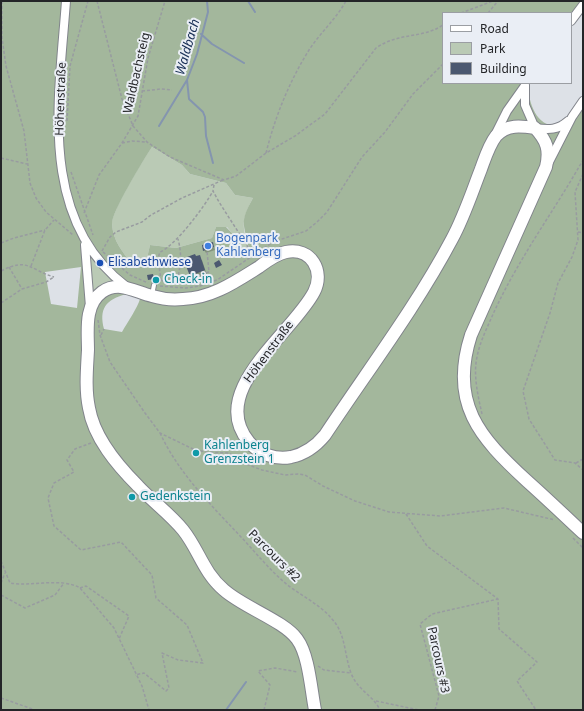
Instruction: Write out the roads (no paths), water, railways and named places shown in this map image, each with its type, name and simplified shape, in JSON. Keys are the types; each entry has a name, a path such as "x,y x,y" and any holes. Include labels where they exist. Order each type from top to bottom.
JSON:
{"street":[{"name":"Höhenstraße","path":"66,1 60,110 60,167 66,194 84,242 93,304 88,325 87,392 90,416 100,439 116,462 137,486 185,532 207,572 217,584 234,598 285,628 294,636 312,670 313,699"},
{"path":"572,20 583,5"},
{"name":"Höhenstraße","path":"93,304 102,292 109,288 127,287 153,291 182,299 198,297 227,286 282,253 298,252 310,257 318,272 316,289 299,313 268,350 244,386 238,401 237,410 237,419 242,433 260,452 278,458 287,458 302,454 314,446 325,434 440,262 462,218 491,144 507,111 526,84"},
{"name":"Höhenstraße","path":"526,84 525,105 535,128 544,139 548,149 548,160 541,179"},
{"name":"Höhenstraße","path":"583,101 572,117 541,179 471,335 464,364 465,394 477,427 490,445 583,533"},
{"name":"Höhenstraße","path":"491,144 500,133 510,127 525,126 557,129 572,117"},
{"name":"Höhenstraße","path":"84,242 106,270 127,287"}],"waterway":[{"name":"Waldbach","path":"207,1 208,12 197,54 187,80 189,99 203,112 205,117 206,136 213,163"},
{"path":"248,1 255,12"},
{"path":"201,34 212,44 244,63"},
{"path":"159,126 187,80"},
{"path":"226,710 246,682"}],"place":[{"name":"Bogenpark Kahlenberg","path":"208,246"},
{"name":"Elisabethwiese","path":"100,263"},
{"name":"Check-in","path":"156,280"},
{"name":"Kahlenberg Grenzstein 1","path":"196,453"},
{"name":"Gedenkstein","path":"132,497"}]}
